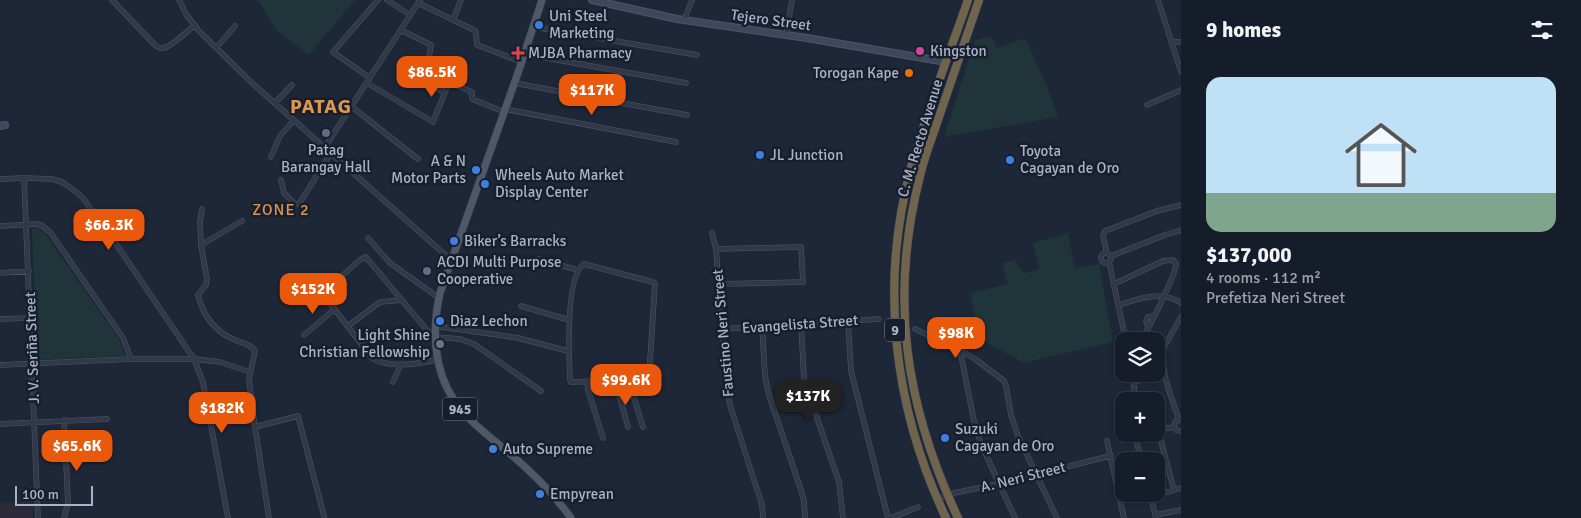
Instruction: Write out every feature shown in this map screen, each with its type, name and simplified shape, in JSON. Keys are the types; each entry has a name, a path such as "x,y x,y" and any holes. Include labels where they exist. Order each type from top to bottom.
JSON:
{"highway":[{"name":"C. M. Recto Avenue","path":"946,518 922,463 902,388 897,353 894,287 902,212 911,168 968,0"},
{"name":"C. M. Recto Avenue","path":"958,518 933,460 916,402 908,361 904,283 908,233 920,174 978,0"},
{"path":"925,125 935,128"},
{"path":"920,137 931,141"},
{"path":"895,324 905,323"}],"main road":[{"name":"945","path":"542,0 451,260 439,298 435,336 445,384 459,407 479,428 525,467 571,518"},
{"name":"Tejero Street","path":"592,0 684,20 946,62"}],"street":[{"path":"112,0 150,41 160,48 171,44 195,26"},
{"path":"179,0 195,26 216,48 451,260"},
{"path":"370,78 333,52 378,0"},
{"path":"387,0 410,16"},
{"path":"452,20 461,0"},
{"path":"684,20 692,0"},
{"path":"786,36 792,0"},
{"path":"1158,0 1181,72"},
{"path":"325,147 419,2 476,32 476,45 523,58 686,83"},
{"path":"216,48 235,26"},
{"path":"534,27 697,55"},
{"path":"367,84 433,122 452,72 429,57 431,45 400,30"},
{"path":"1172,42 1181,42"},
{"path":"449,82 472,92 473,99 505,110 676,142"},
{"path":"514,83 687,115"},
{"path":"275,103 292,84"},
{"path":"427,85 445,92"},
{"path":"1147,105 1181,90"},
{"path":"352,107 418,159"},
{"path":"270,157 280,136 294,120"},
{"path":"281,180 285,195 295,204 299,204 331,153"},
{"name":"J. V. Seriña Street","path":"24,178 38,518"},
{"path":"0,179 43,178 62,182 83,198 194,358 203,382 228,518"},
{"path":"1124,332 1109,255 1103,236 1104,231 1157,211 1181,205"},
{"path":"202,209 200,222 201,245 207,279 206,285 198,293 199,300 206,318 217,328 227,336 254,348 255,354 250,372 255,427 269,518"},
{"path":"201,245 242,221"},
{"path":"0,226 42,225 50,232 119,332 131,359"},
{"path":"1109,262 1105,262 1102,258 1103,254 1109,255 1181,230"},
{"name":"Faustino Neri Street","path":"712,233 716,249 724,368 730,405 762,505 764,518"},
{"path":"368,238 390,263 439,298"},
{"path":"716,249 801,247 803,282 718,284"},
{"path":"293,286 310,302 364,257 370,260 426,329 435,336 460,339 474,344 541,391"},
{"path":"538,259 578,270"},
{"path":"1114,284 1163,261 1174,260 1176,269 1164,297 1145,332"},
{"path":"584,264 655,284 649,376 647,378 587,382 572,382 570,380 568,351 569,320 578,270 584,264"},
{"path":"0,272 28,271"},
{"path":"322,293 372,358 378,362 420,364 439,359"},
{"path":"1118,305 1145,297 1172,298 1181,303"},
{"path":"348,326 380,302 402,300"},
{"path":"521,306 569,320"},
{"path":"304,335 335,309"},
{"path":"1174,427 1176,422 1180,420 1165,374 1163,352 1181,316"},
{"path":"0,319 31,318"},
{"name":"Evangelista Street","path":"721,329 879,319"},
{"path":"848,321 851,372 889,518 918,507"},
{"path":"801,324 804,380 839,482 842,518"},
{"path":"435,326 518,338 568,351"},
{"path":"762,326 765,376 768,392 801,490 805,506 805,518"},
{"path":"914,329 960,350 999,376 1006,384 1013,421 1057,518"},
{"path":"359,340 367,340"},
{"path":"960,350 974,421 985,454 1014,518"},
{"path":"0,365 194,358 220,362 250,372"},
{"path":"394,382 401,364"},
{"path":"628,379 643,427"},
{"path":"615,380 628,427"},
{"path":"587,382 603,438"},
{"path":"1133,382 1135,392"},
{"path":"255,427 298,416 324,516"},
{"path":"0,424 107,419"},
{"path":"64,420 68,503 64,518"},
{"path":"1165,429 1174,427 1176,430 1181,431"},
{"path":"1107,441 1124,518"},
{"path":"1160,442 1174,490"},
{"name":"A. Neri Street","path":"937,499 1110,456"},
{"path":"1167,492 1181,488"},
{"path":"1152,502 1156,516 1181,510"}],"shaded area":[{"path":"32,501 33,518 0,518 0,503"}],"green space":[{"path":"254,0 355,0 309,55 277,31 259,2"},
{"path":"991,36 997,48 1025,38 1047,86 1058,117 944,137 975,40"},
{"path":"38,228 44,232 120,341 125,356 37,360 32,229"},
{"path":"1068,233 1075,268 1099,264 1113,342 1024,363 980,339 970,293 1008,284 1002,263 1016,260 1018,266 1025,273 1039,269 1033,243"}],"place":[{"name":"Uni Steel Marketing","path":"539,25"},
{"name":"Kingston","path":"920,51"},
{"name":"MJBA Pharmacy","path":"518,53"},
{"name":"Torogan Kape","path":"909,73"},
{"name":"Patag Barangay Hall","path":"326,133"},
{"name":"JL Junction","path":"760,155"},
{"name":"Toyota Cagayan de Oro","path":"1010,160"},
{"name":"A & N Motor Parts","path":"476,170"},
{"name":"Wheels Auto Market Display Center","path":"485,184"},
{"name":"Biker’s Barracks","path":"454,241"},
{"name":"ACDI Multi Purpose Cooperative","path":"427,271"},
{"name":"Diaz Lechon","path":"440,321"},
{"name":"Light Shine Christian Fellowship","path":"440,344"},
{"name":"Suzuki Cagayan de Oro","path":"945,438"},
{"name":"Auto Supreme","path":"493,449"},
{"name":"Empyrean","path":"540,494"}],"district":[{"name":"PATAG","path":"321,106"},
{"name":"ZONE 2","path":"281,209"}]}
